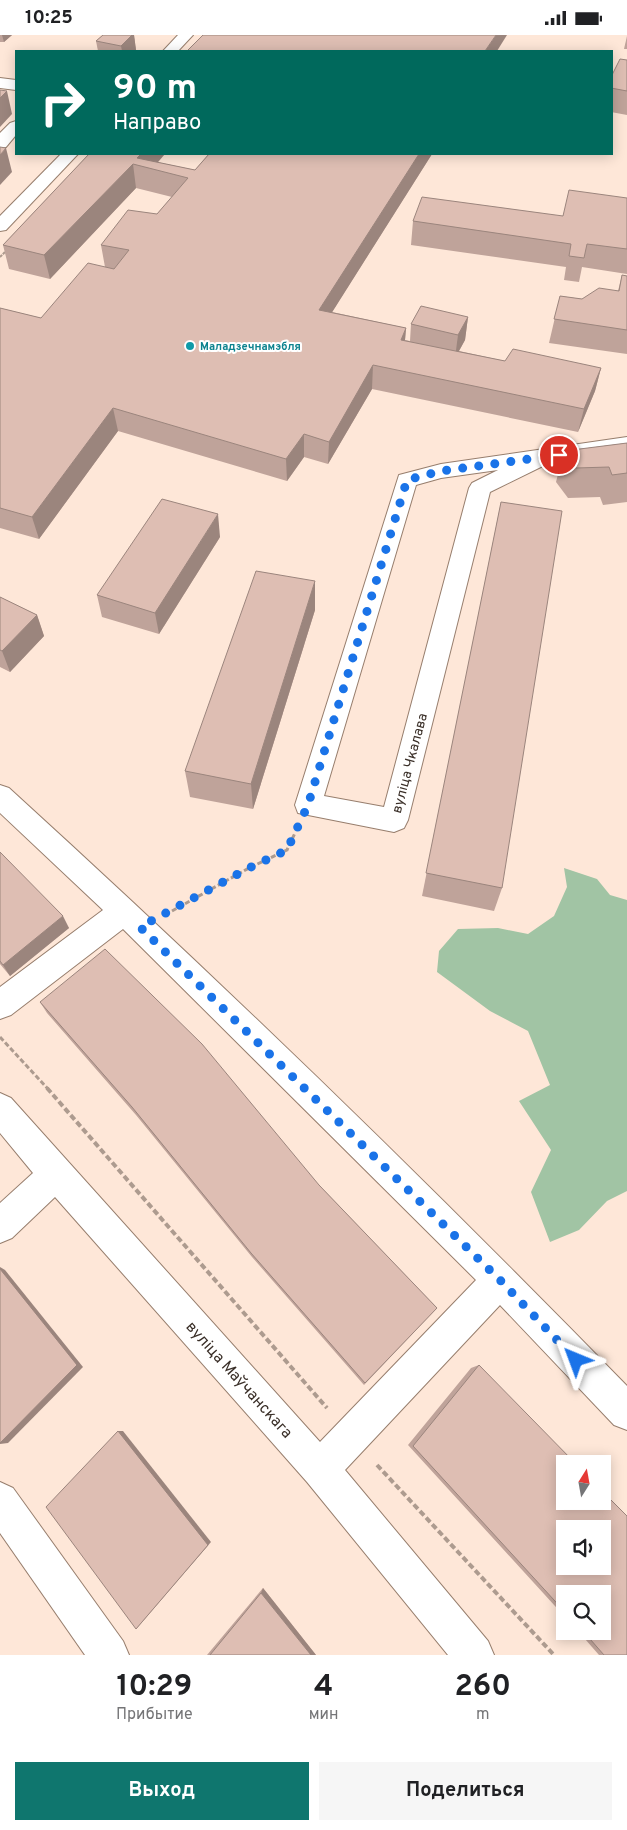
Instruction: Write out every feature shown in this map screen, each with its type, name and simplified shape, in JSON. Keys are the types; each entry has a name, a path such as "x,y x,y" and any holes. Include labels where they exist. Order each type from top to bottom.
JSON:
{"street":[{"path":"171,50 186,35"},
{"path":"0,83 15,85"},
{"path":"0,143 15,126"},
{"path":"0,226 69,155"},
{"name":"вуліца Чкалава","path":"542,457 480,488 394,820 308,805 407,480 441,471 627,444"},
{"path":"0,796 132,919 500,1280 627,1413"},
{"path":"0,1005 132,919"},
{"name":"вуліца Маўчанскага","path":"0,1109 320,1469 474,1655"},
{"path":"0,1226 56,1174"},
{"path":"320,1469 500,1280"},
{"path":"0,1501 109,1655"}],"path":[{"path":"132,919 287,850 308,805"},
{"path":"0,1037 351,1435 554,1655"}],"green space":[{"path":"564,868 597,879 610,895 627,900 627,1191 607,1201 579,1230 550,1242 531,1192 551,1150 519,1101 550,1085 528,1031 490,1011 437,972 439,951 458,929 498,928 528,934 554,916 567,887"}],"building":[{"path":"103,35 132,35 121,46 96,41"},
{"path":"203,35 496,35 486,50 188,50"},
{"path":"620,59 627,60 627,91 613,88 613,73"},
{"path":"0,90 7,91 0,98"},
{"path":"0,147 6,148 0,155"},
{"name":"Маладзечнамэбля","path":"88,155 140,155 137,158 195,170 208,155 418,155 319,310 406,328 401,340 505,361 513,349 601,368 584,409 373,365 329,442 304,434 286,459 113,408 32,517 0,508 0,308 41,318 88,263 114,269 129,250 101,245 128,210 157,214 188,178 133,164 44,255 3,245"},
{"path":"569,190 627,198 627,249 587,244 584,258 569,256 571,244 413,221 422,197 563,216"},
{"path":"622,275 627,276 627,330 554,319 560,296 582,299 599,288 619,291"},
{"path":"421,306 468,317 458,335 411,324"},
{"path":"627,443 627,473 612,475 609,467 576,468 564,451"},
{"path":"162,499 218,514 155,613 97,595"},
{"path":"501,502 562,511 502,888 426,873"},
{"path":"256,571 315,581 251,784 185,771"},
{"path":"0,597 37,615 2,651 0,650"},
{"path":"0,852 63,916 3,965 0,961"},
{"path":"105,949 202,1044 319,1185 437,1308 365,1383 251,1253 132,1107 40,1002"},
{"path":"0,1269 77,1365 0,1443"},
{"path":"479,1365 567,1455 556,1455 556,1510 611,1510 611,1500 627,1516 627,1655 604,1655 591,1640 611,1640 611,1585 556,1585 556,1602 413,1446"},
{"path":"118,1431 208,1545 136,1629 46,1507"},
{"path":"261,1593 311,1655 210,1655"}],"place":[{"name":"Маладзечнамэбля","path":"190,346"}],"route":[{"path":"559,455 441,471 407,480 398,504 308,805 287,850 249,868 181,907 140,927 500,1280 576,1360"}]}
